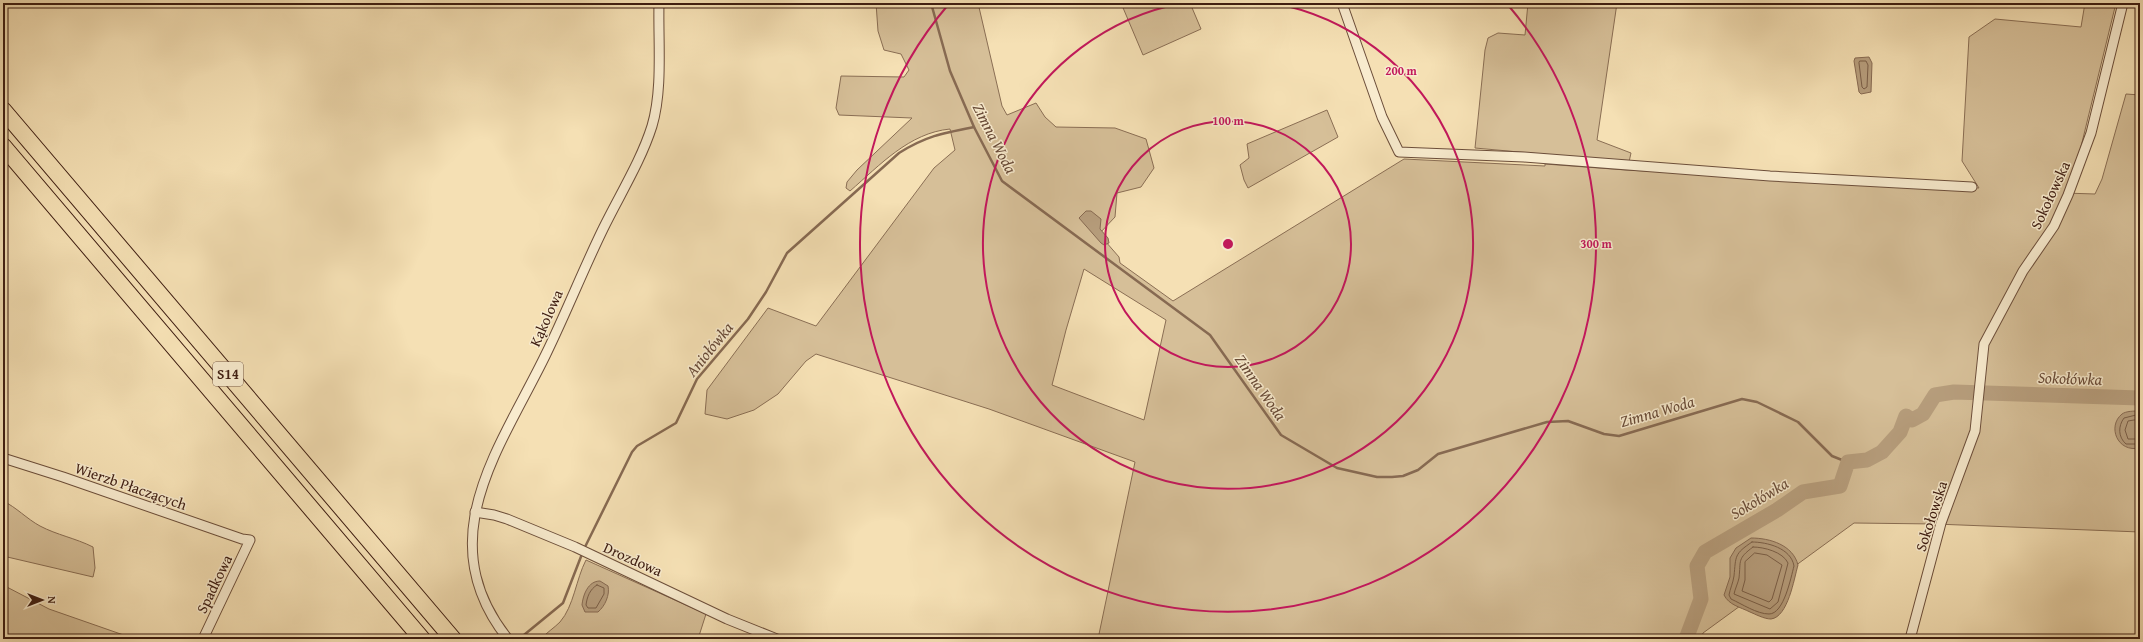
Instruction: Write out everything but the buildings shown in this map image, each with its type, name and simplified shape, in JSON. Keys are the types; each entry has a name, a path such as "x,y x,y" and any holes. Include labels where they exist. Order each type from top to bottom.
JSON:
{"highway":[{"name":"S14","path":"3,110 453,639"},
{"name":"S14","path":"3,146 422,639"}],"street":[{"name":"Kąkolowa","path":"505,636 480,592 474,570 472,548 475,512 496,448 546,354 580,276 651,127 657,100 658,3"},
{"path":"1342,3 1382,118 1399,152 1524,157 1770,176 1972,187"},
{"name":"Sokołowska","path":"1910,639 1940,523 1972,440 1979,402 1979,387 1984,344 2023,271 2054,226 2083,155 2099,104 2123,3"},
{"name":"Wierzb Płaczących","path":"3,458 63,477 242,539 250,540"},
{"name":"Drozdowa","path":"475,512 507,519 583,552 727,619 777,639"},
{"name":"Spadkowa","path":"203,639 250,540"}],"shaded area":[{"path":"876,3 978,3 1002,106 1007,115 1036,103 1045,117 1056,127 1115,128 1146,139 1154,168 1141,187 1117,193 1115,217 1099,234 1119,257 1120,263 1173,301 1404,159 1545,166 1545,164 1626,170 1979,188 1962,161 1969,37 1995,19 2081,27 2085,3 2116,3 2077,163 2064,193 2095,194 2102,179 2126,94 2140,95 2140,532 1935,524 1854,523 1703,633 1701,639 1098,639 1135,462 989,409 816,354 806,361 778,394 754,410 727,419 705,414 707,390 768,308 816,326 934,168 955,150 950,129 935,132 921,137 896,152 850,191 846,188 847,182 857,170 912,118 839,115 836,108 841,76 904,77 909,70 901,54 884,50 878,31","holes":["1084,269 1166,320 1144,420 1052,385"]},
{"path":"1121,3 1190,3 1201,29 1143,55"},
{"path":"1528,3 1617,3 1597,140 1631,153 1629,162 1475,148 1485,50 1488,38 1498,33 1525,35"},
{"path":"1327,110 1338,137 1248,188 1240,165 1249,158 1247,144"},
{"path":"3,501 40,526 93,547 95,568 93,577 3,556"},
{"path":"586,560 706,614 698,639 541,639 565,616"},
{"path":"3,585 49,609 135,639 3,639"}],"water":[{"path":"1869,57 1872,63 1871,92 1861,94 1859,92 1854,61 1855,58"},
{"path":"1086,211 1091,211 1101,219 1100,229 1108,238 1109,243 1104,245 1101,243 1079,218"},
{"path":"2130,411 2140,411 2140,448 2125,446 2120,443 2117,437 2115,425 2122,414"},
{"path":"1751,538 1766,539 1780,544 1791,552 1798,565 1786,605 1777,617 1771,619 1765,618 1735,605 1724,595 1730,577 1730,558 1736,548"},
{"path":"600,581 608,586 608,597 605,604 598,612 585,612 582,605 585,593 592,583"}],"waterway":[{"name":"Zimna Woda","path":"931,3 950,71 974,127 1002,181 1210,335 1281,435 1337,468 1377,477 1403,476 1418,470 1438,454 1547,422 1568,421 1604,434 1619,436 1742,399 1757,402 1798,422 1832,456 1847,462"},
{"name":"Aniołówka","path":"584,549 632,452 637,446 676,423 697,379 748,319 766,292 787,253 899,153 926,139 953,131 974,127"},
{"name":"Sokołówka","path":"1686,639 1701,599 1697,566 1705,552 1777,510 1803,492 1840,486 1848,462 1867,460 1882,452 1900,432 1906,416 1912,420 1923,414 1935,395 1954,392 2140,398"},
{"name":"Aniołówka","path":"519,639 563,603 582,554"}]}
